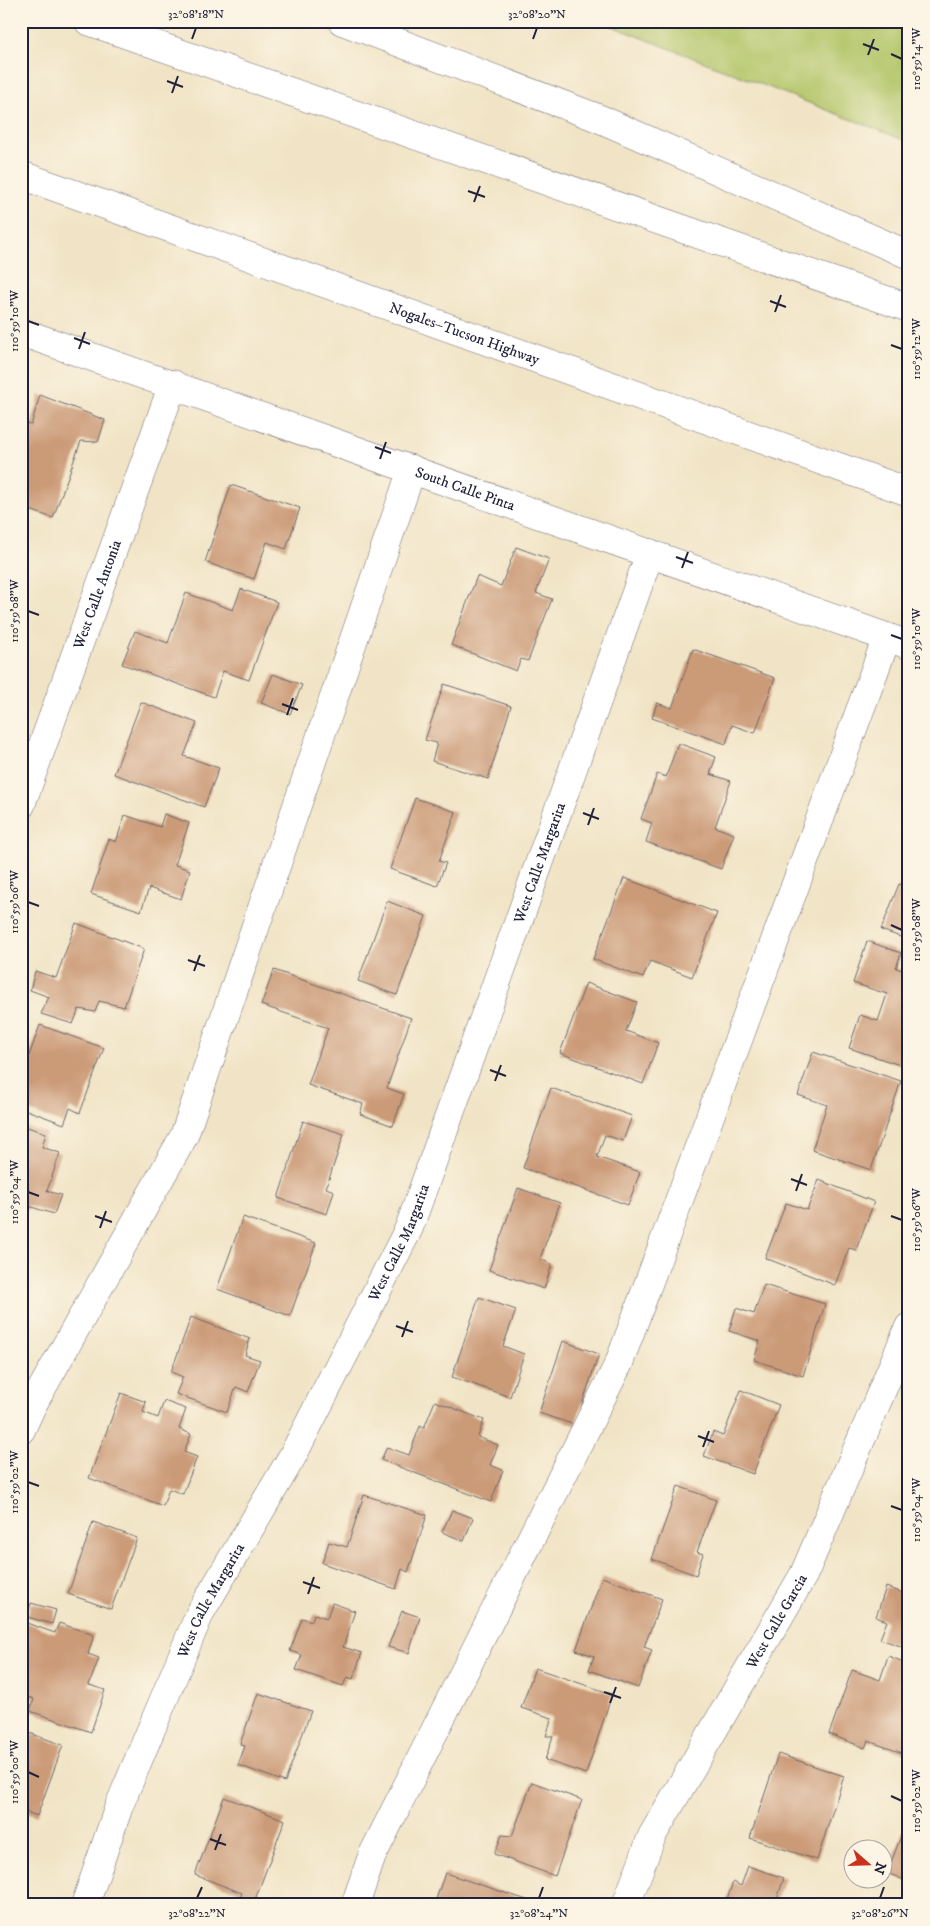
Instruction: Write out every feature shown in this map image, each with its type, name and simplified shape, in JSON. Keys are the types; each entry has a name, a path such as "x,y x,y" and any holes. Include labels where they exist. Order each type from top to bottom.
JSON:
{"main road":[{"path":"88,21 909,308"},
{"path":"342,21 598,118 909,255"},
{"name":"Nogales–Tucson Highway","path":"21,176 909,492"},
{"path":"21,180 61,190"},
{"name":"South Calle Pinta","path":"21,332 174,384 898,641"},
{"name":"West Calle Antonia","path":"21,805 174,384"},
{"path":"21,1430 32,1406 184,1136 412,469"},
{"name":"West Calle Margarita","path":"85,1905 119,1806 200,1613 292,1457 409,1228 650,553"},
{"path":"355,1905 372,1856 619,1363 898,641"},
{"name":"West Calle Garcia","path":"626,1905 652,1836 804,1574 909,1327"}],"green space":[{"path":"599,21 909,21 909,142"}],"building":[{"path":"40,395 105,420 98,442 81,441 53,518 21,507 21,421 31,425"},
{"path":"231,485 300,508 286,549 267,542 254,579 205,562"},
{"path":"516,547 549,559 536,593 552,599 528,661 521,659 516,671 451,645 477,576 501,586"},
{"path":"241,589 277,602 249,680 223,671 214,697 122,664 135,631 168,643 186,593 233,610"},
{"path":"693,649 775,678 755,733 732,725 726,744 652,718 657,703 672,708"},
{"path":"273,674 302,685 290,714 261,703"},
{"path":"444,684 511,706 488,779 432,761 437,743 425,740"},
{"path":"141,702 197,723 184,756 219,768 204,807 114,774"},
{"path":"678,743 716,757 710,774 731,781 715,827 734,834 721,869 646,842 652,823 641,819 657,774 666,777"},
{"path":"415,798 456,812 439,861 446,863 437,886 390,869"},
{"path":"164,814 189,823 175,865 190,870 181,899 149,888 141,911 91,894 109,839 116,842 125,815 160,827"},
{"path":"624,878 717,913 692,977 650,961 643,978 593,959"},
{"path":"899,884 909,888 909,940 881,930"},
{"path":"387,901 426,916 397,995 358,981"},
{"path":"76,923 144,949 124,1007 99,1001 95,1012 79,1009 73,1024 41,1014 49,997 30,990 35,971 56,978"},
{"path":"867,941 901,953 896,968 909,972 909,1058 906,1067 849,1048 860,1015 878,1021 887,994 853,983"},
{"path":"274,970 411,1018 387,1088 404,1094 393,1126 360,1114 363,1104 308,1085 328,1028 261,1005"},
{"path":"586,983 637,1002 626,1031 658,1043 643,1084 560,1053"},
{"path":"40,1025 104,1048 80,1113 70,1108 64,1124 21,1108 21,1078"},
{"path":"813,1052 901,1081 871,1170 812,1150 827,1105 798,1095"},
{"path":"551,1088 632,1116 623,1141 605,1135 597,1157 640,1172 628,1205 523,1168"},
{"path":"303,1121 344,1134 326,1188 334,1191 327,1214 278,1198"},
{"path":"21,1125 46,1133 42,1147 60,1153 47,1191 61,1195 54,1214 28,1206 22,1225"},
{"path":"819,1180 874,1202 856,1250 849,1248 835,1285 765,1258 786,1203 807,1210"},
{"path":"518,1188 560,1203 540,1259 552,1264 544,1289 489,1270"},
{"path":"243,1217 316,1243 290,1316 217,1289"},
{"path":"764,1285 825,1304 803,1376 754,1360 760,1341 729,1331 736,1308 754,1314"},
{"path":"479,1297 516,1310 503,1346 524,1354 510,1397 452,1377"},
{"path":"191,1317 250,1339 245,1355 260,1360 248,1392 236,1387 227,1412 176,1394 183,1377 171,1372"},
{"path":"563,1341 599,1354 575,1425 539,1413"},
{"path":"741,1390 779,1405 753,1474 704,1456 713,1432 723,1436"},
{"path":"121,1393 146,1402 143,1412 158,1418 164,1401 186,1409 179,1429 191,1434 184,1452 197,1457 183,1494 169,1489 163,1506 89,1478"},
{"path":"435,1401 484,1420 478,1437 498,1445 490,1465 503,1470 491,1502 381,1460 387,1447 409,1455 420,1426 424,1428"},
{"path":"678,1486 716,1500 697,1552 703,1554 696,1575 652,1559"},
{"path":"364,1495 427,1515 408,1572 402,1569 396,1589 322,1563 329,1542 347,1547"},
{"path":"452,1510 473,1518 464,1541 442,1532"},
{"path":"93,1522 137,1538 111,1609 68,1594"},
{"path":"602,1577 662,1599 644,1647 652,1650 638,1688 589,1670 594,1656 576,1650"},
{"path":"886,1587 909,1595 909,1649 880,1639 887,1621 876,1617"},
{"path":"31,1603 56,1610 52,1624 27,1617"},
{"path":"332,1603 355,1611 343,1647 362,1653 353,1679 347,1677 343,1686 296,1670 302,1655 290,1651 302,1618 312,1621 314,1614 327,1618"},
{"path":"402,1611 420,1617 409,1653 388,1647"},
{"path":"21,1621 55,1633 59,1623 94,1635 88,1654 99,1658 89,1685 105,1690 91,1732 30,1711 34,1699 21,1695 26,1674 21,1672"},
{"path":"888,1656 909,1664 908,1755 868,1741 865,1748 829,1734 852,1670 880,1680"},
{"path":"535,1668 612,1694 586,1774 545,1760 553,1736 546,1736 552,1718 521,1708"},
{"path":"258,1693 311,1711 285,1782 238,1765 245,1746 240,1744"},
{"path":"21,1730 63,1745 37,1816 21,1810"},
{"path":"778,1754 844,1776 817,1860 750,1838"},
{"path":"532,1782 582,1800 555,1876 494,1854 502,1835 512,1836"},
{"path":"224,1797 285,1820 253,1905 238,1902 242,1893 195,1875"},
{"path":"909,1815 909,1882 892,1875 892,1860"},
{"path":"748,1866 784,1878 775,1905 725,1905 733,1882 741,1886"},
{"path":"445,1873 533,1902 532,1905 434,1905"}]}
